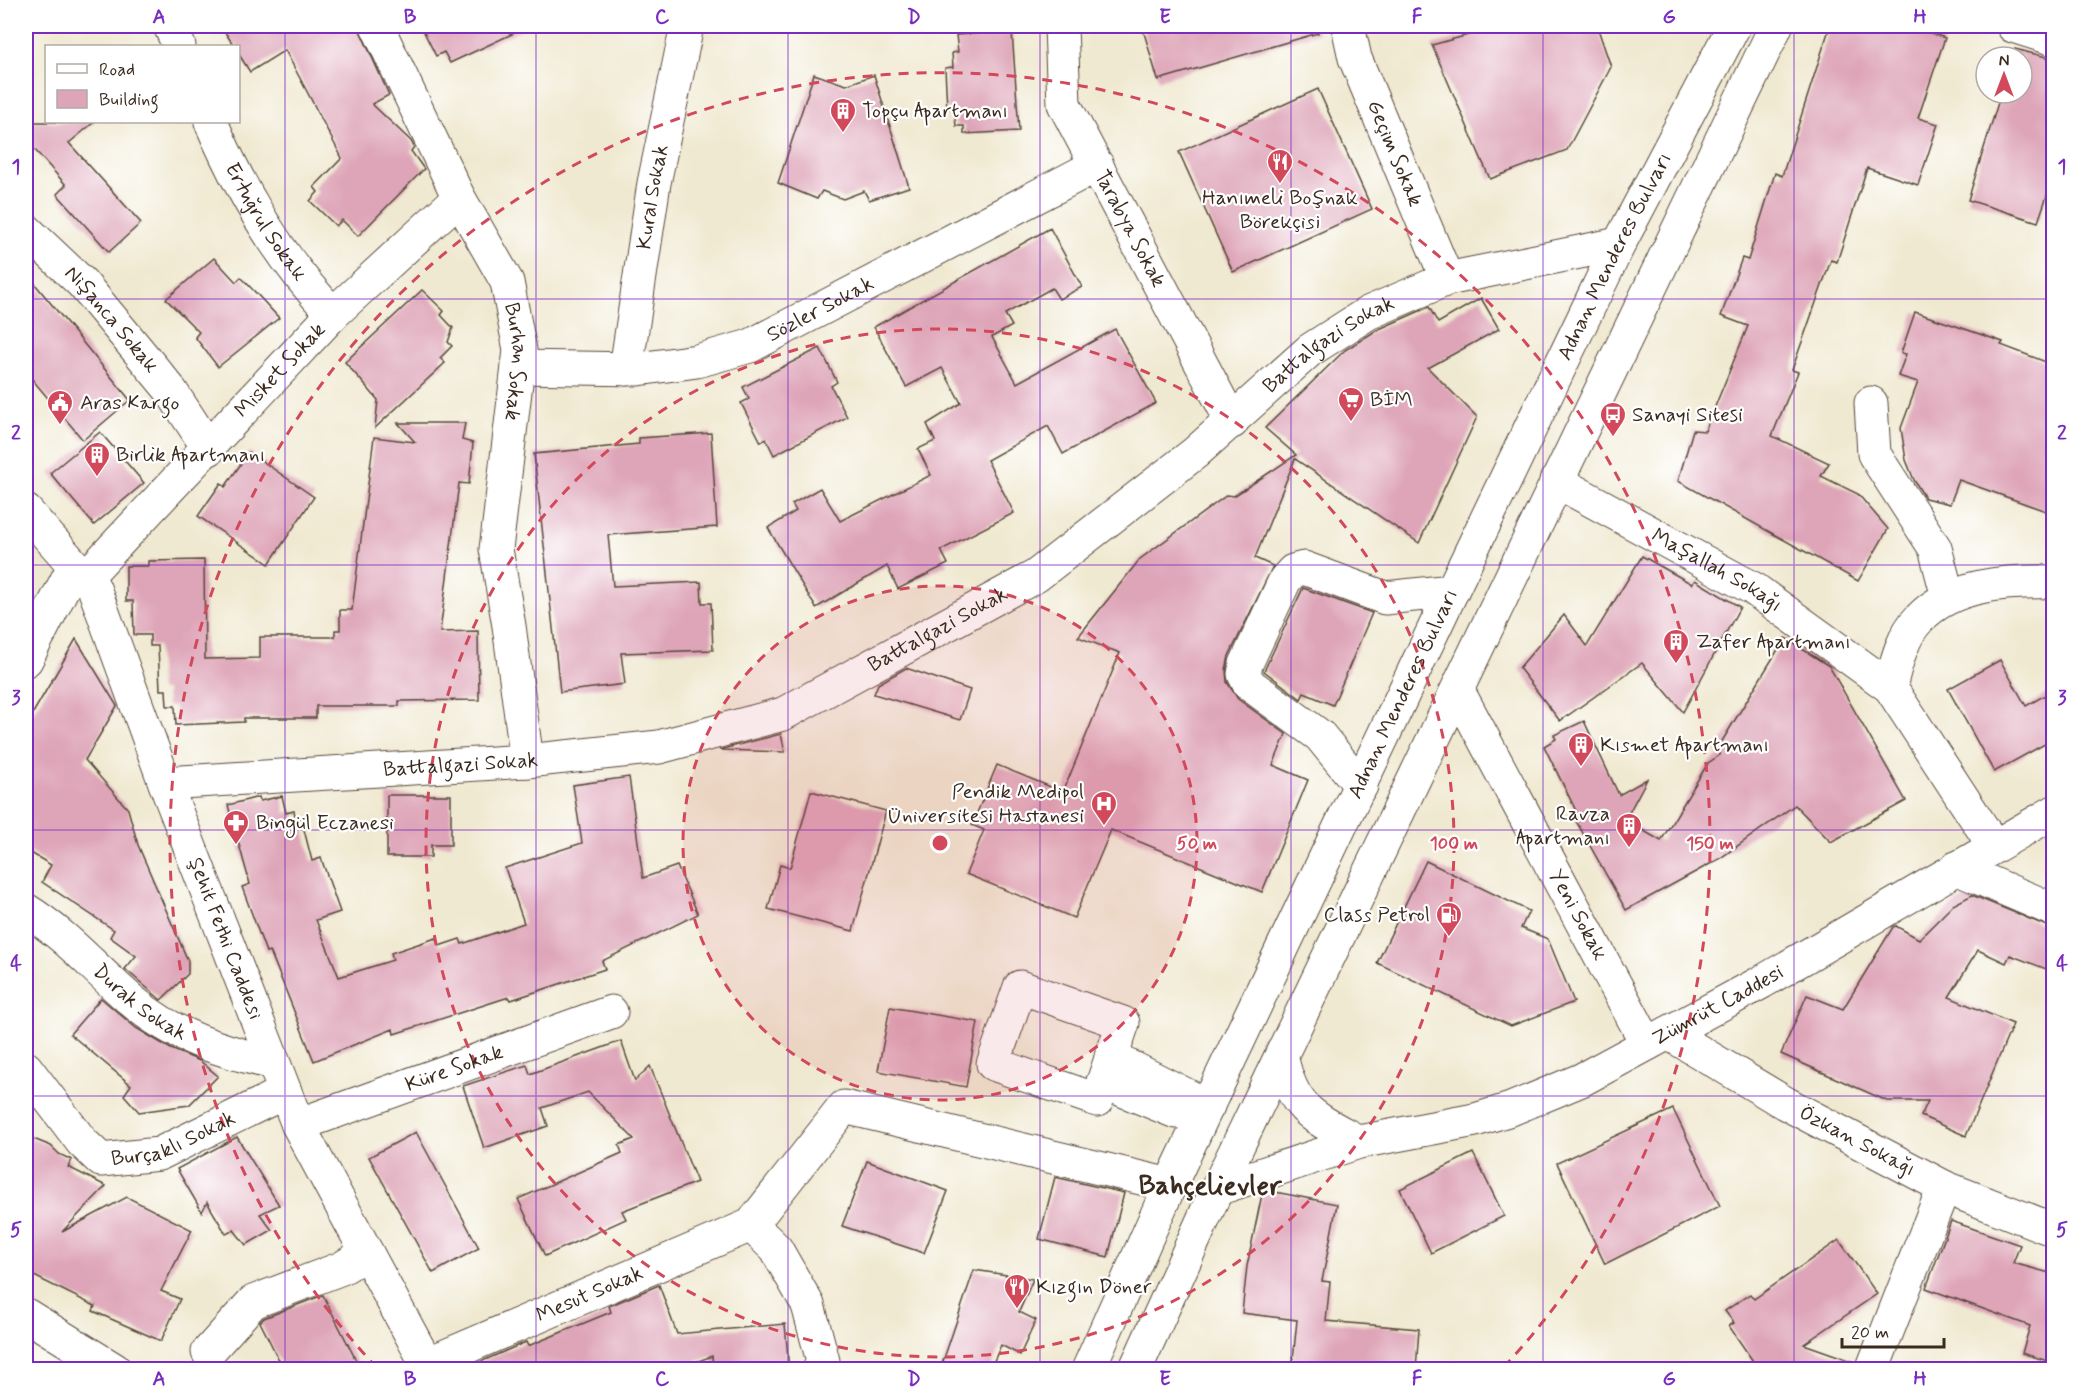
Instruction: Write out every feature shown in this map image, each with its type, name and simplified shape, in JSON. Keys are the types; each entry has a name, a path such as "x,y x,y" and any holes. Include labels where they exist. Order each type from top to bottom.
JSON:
{"street":[{"path":"170,26 179,45"},
{"name":"Burhan Sokak","path":"377,26 459,198 507,282 520,350 496,549 509,626 526,761"},
{"name":"Kural Sokak","path":"626,369 654,183 687,26"},
{"name":"Tarabya Sokak","path":"1061,26 1064,104 1232,422"},
{"name":"Geçim Sokak","path":"1348,26 1355,58 1447,279"},
{"name":"Adnan Menderes Bulvarı","path":"1088,1370 1165,1197 1452,591 1620,244 1734,26"},
{"path":"2013,26 2054,39"},
{"name":"Adnan Menderes Bulvarı","path":"1135,1370 1217,1189 1282,1059 1556,482 1774,34"},
{"name":"Ertuğrul Sokak","path":"211,123 250,204 304,284 333,314"},
{"name":"Sözler Sokak","path":"518,367 626,369 697,361 750,346 1097,165"},
{"name":"Misket Sokak","path":"26,660 80,572 209,450 333,314 459,198"},
{"name":"Nişanca Sokak","path":"26,230 82,283 169,388 209,450"},
{"name":"Battalgazi Sokak","path":"165,783 526,761 659,747 783,714 1036,576 1195,453 1310,350 1368,313 1447,279 1620,244"},
{"path":"1871,403 1874,454 1935,548 1948,597"},
{"name":"Maşallah Sokağı","path":"1556,482 1754,589 1890,687 1994,846"},
{"name":"Şehit Fethi Caddesi","path":"26,511 94,588 165,783 298,1125 428,1367"},
{"path":"1361,786 1320,736 1249,684 1244,674 1246,664 1285,580 1293,571 1304,568 1385,598 1452,591"},
{"path":"1890,687 1898,657 1918,620 1948,597 2001,584 2054,582"},
{"name":"Yeni Sokak","path":"1458,691 1657,1039"},
{"name":"Zümrüt Caddesi","path":"1165,1197 1217,1189 1359,1142 1475,1120 1511,1109 1581,1080 1762,982 2054,812"},
{"path":"1956,868 2054,910"},
{"name":"Durak Sokak","path":"26,910 90,961 132,1002 182,1035 279,1077"},
{"name":"Küre Sokak","path":"298,1125 610,1012"},
{"name":"Özkan Sokağı","path":"1657,1039 1785,1102 1944,1188 2054,1230"},
{"path":"1282,1059 1287,1081 1295,1099 1315,1117 1359,1142"},
{"name":"Burçaklı Sokak","path":"26,1068 82,1142 101,1160 159,1154 279,1077"},
{"path":"1107,1070 1204,1114"},
{"path":"819,1370 823,1361 808,1305 776,1249 751,1225 844,1107 1165,1197"},
{"path":"1876,1368 1944,1188"},
{"name":"Mesut Sokak","path":"428,1367 751,1225"},
{"path":"208,1352 253,1302 342,1268 367,1253"},
{"path":"26,1315 115,1370"}],"building":[{"path":"221,26 358,26 389,95 372,104 411,141 414,147 411,151 424,169 358,236 342,220 336,226 310,201 318,192 314,187 342,158 285,50 250,72 240,56 240,45 233,45"},
{"path":"421,26 529,26 450,63 444,52 436,56"},
{"path":"1142,26 1317,26 1318,33 1158,80"},
{"path":"1501,26 1597,26 1611,67 1567,150 1490,179 1432,45"},
{"path":"1830,26 1909,26 1945,38 1918,118 1938,124 1918,185 1867,168 1837,262 1831,260 1792,370 1798,372 1772,436 1829,463 1821,476 1858,494 1888,529 1858,581 1678,481 1693,430 1705,431 1748,326 1721,316 1742,258 1748,260 1775,173 1782,176"},
{"path":"1012,31 1019,131 964,134 964,126 956,126 954,108 947,109 945,68 953,67 952,53 958,52 956,35"},
{"path":"2034,54 2054,59 2054,175 2038,222 1968,200 1997,105 2034,105"},
{"name":"Topçu Apartmanı","path":"814,74 846,85 874,75 909,187 869,200 864,191 843,199 822,191 817,199 778,183"},
{"path":"1318,89 1372,209 1233,272 1179,152"},
{"path":"26,122 93,123 69,143 141,223 109,252 57,194 66,185 26,140"},
{"path":"1050,228 1082,287 1059,299 1052,288 1005,314 1012,326 992,337 1017,383 1115,329 1156,403 1063,454 1048,426 987,460 1014,513 941,550 948,564 898,589 887,566 816,608 768,528 796,511 792,504 820,488 840,521 931,475 918,449 935,441 927,424 961,403 942,368 906,387 874,327"},
{"path":"214,258 236,282 241,277 279,318 218,367 195,337 199,332 166,299"},
{"path":"26,273 130,400 83,440 26,372"},
{"path":"422,290 444,311 441,315 453,328 448,342 452,346 440,358 445,363 375,428 378,400 345,362"},
{"path":"1481,298 1499,329 1428,368 1477,417 1419,543 1295,459 1255,558 1273,566 1229,656 1226,670 1227,682 1238,699 1286,734 1273,765 1308,780 1262,892 1111,830 1074,918 966,874 984,830 972,825 997,765 1063,792 1120,653 1078,637 1140,559 1227,495 1234,496 1296,455 1265,428 1345,350 1377,330 1429,307 1438,323"},
{"path":"1915,312 2003,342 2001,345 2054,365 2054,514 1959,480 1950,504 1925,498 1906,460 1901,428 1918,382 1898,376 1906,354 1901,353"},
{"path":"820,348 837,382 831,386 847,417 774,455 766,439 761,442 741,403 749,399 743,387"},
{"path":"398,423 465,423 462,440 473,443 469,484 459,483 440,632 478,631 479,700 399,701 399,706 316,706 316,718 244,718 244,722 176,725 175,706 167,706 166,690 160,690 158,646 150,646 150,635 134,635 133,601 126,601 126,566 148,566 148,561 204,560 205,659 260,658 260,637 335,637 335,630 340,630 340,610 352,610 374,437 415,442"},
{"name":"Birlik Apartmanı","path":"100,432 144,483 94,525 50,473"},
{"path":"711,433 717,527 608,535 613,586 701,582 702,603 711,603 713,650 621,653 625,684 560,692 534,454 639,444 639,438"},
{"path":"249,452 314,497 269,564 198,516 221,483 225,487"},
{"name":"Zafer Apartmanı","path":"1642,556 1692,584 1695,580 1740,607 1683,712 1642,663 1560,721 1519,668 1564,615 1587,646"},
{"path":"1303,588 1372,613 1333,705 1304,693 1301,699 1264,671"},
{"path":"1785,638 1829,666 1906,801 1831,842 1795,805 1719,859 1626,910 1575,819 1579,817 1544,746 1556,739 1554,735 1584,721 1619,795 1647,779 1625,820 1661,841 1708,763 1720,755 1716,751"},
{"path":"76,639 117,706 85,760 128,809 138,845 188,961 188,974 161,1000 125,969 136,956 110,937 114,930 42,882 51,865 26,850 26,725"},
{"path":"2000,660 2026,706 2054,690 2054,739 1994,772 1948,689"},
{"path":"906,668 970,690 960,720 874,694 878,684"},
{"path":"781,734 785,752 719,750"},
{"path":"629,777 643,878 677,866 698,914 602,961 605,969 511,1000 509,997 394,1034 393,1029 314,1061 270,951 266,952 242,887 250,884 228,805 259,797 260,801 282,796 286,813 294,811 296,820 301,818 312,861 321,858 340,912 316,920 339,977 393,960 391,953 436,938 439,946 460,939 462,944 524,923 505,868 582,843 573,785"},
{"path":"811,791 886,811 853,931 768,909 780,865 790,868"},
{"path":"387,795 451,795 451,845 431,845 431,857 387,857"},
{"path":"1426,861 1529,911 1521,928 1548,939 1574,1002 1511,1026 1377,963"},
{"path":"1972,895 2054,929 2054,972 2010,955 2006,963 1978,950 1949,997 2013,1024 1966,1136 1921,1116 1928,1101 1887,1101 1781,1054 1807,995 1843,1009 1893,927 1896,926 1919,939 1953,905"},
{"path":"101,998 136,1028 171,1049 200,1061 218,1076 189,1105 139,1112 124,1095 131,1085 70,1034"},
{"path":"890,1007 978,1022 966,1087 878,1071"},
{"path":"621,1041 635,1081 650,1066 697,1182 622,1211 626,1219 545,1256 518,1199 622,1153 619,1145 634,1139 588,1092 542,1108 548,1126 484,1148 463,1086 527,1065 530,1074"},
{"path":"1673,1109 1720,1206 1605,1264 1557,1163"},
{"path":"416,1132 479,1248 433,1273 369,1157"},
{"path":"26,1136 51,1146 59,1154 72,1160 68,1167 106,1186 62,1232 127,1197 192,1230 161,1291 180,1299 161,1341 93,1311 95,1306 26,1272"},
{"path":"237,1137 279,1205 260,1214 272,1230 246,1245 234,1230 226,1234 207,1202 202,1212 177,1169"},
{"path":"1473,1153 1504,1216 1431,1253 1400,1189"},
{"path":"867,1161 948,1191 924,1253 842,1226"},
{"path":"1055,1177 1124,1193 1108,1257 1039,1239"},
{"path":"1270,1191 1337,1204 1322,1281 1330,1282 1326,1321 1419,1329 1416,1370 1292,1370 1297,1320 1242,1313 1247,1266 1262,1194"},
{"path":"1951,1221 2020,1245 2013,1263 2054,1272 2054,1363 2022,1353 2030,1326 1926,1288"},
{"path":"1839,1240 1877,1294 1804,1344 1855,1362 1854,1370 1759,1370 1729,1326 1734,1323 1725,1311 1750,1294 1754,1299"},
{"path":"974,1270 1033,1279 1019,1312 1036,1320 1020,1355 1001,1345 990,1370 940,1370"},
{"path":"659,1285 677,1334 785,1324 789,1370 713,1370 712,1356 674,1370 462,1370 526,1342 528,1346 611,1312 609,1306"},
{"path":"323,1295 361,1370 284,1370 260,1322 264,1318"}],"place":[{"name":"Topçu Apartmanı","path":"843,134"},
{"name":"Hanımeli Boşnak Börekçisi","path":"1280,185"},
{"name":"BİM","path":"1351,423"},
{"name":"Aras Kargo","path":"60,426"},
{"name":"Sanayi Sitesi","path":"1613,438"},
{"name":"Birlik Apartmanı","path":"97,478"},
{"name":"Zafer Apartmanı","path":"1676,665"},
{"name":"Kısmet Apartmanı","path":"1581,768"},
{"name":"Pendik Medipol Üniversitesi Hastanesi","path":"1104,827"},
{"name":"Bingül Eczanesi","path":"236,846"},
{"name":"Ravza Apartmanı","path":"1629,849"},
{"name":"Class Petrol","path":"1449,938"},
{"name":"Kızgın Döner","path":"1017,1310"}],"district":[{"name":"Bahçelievler","path":"1210,1186"}]}
